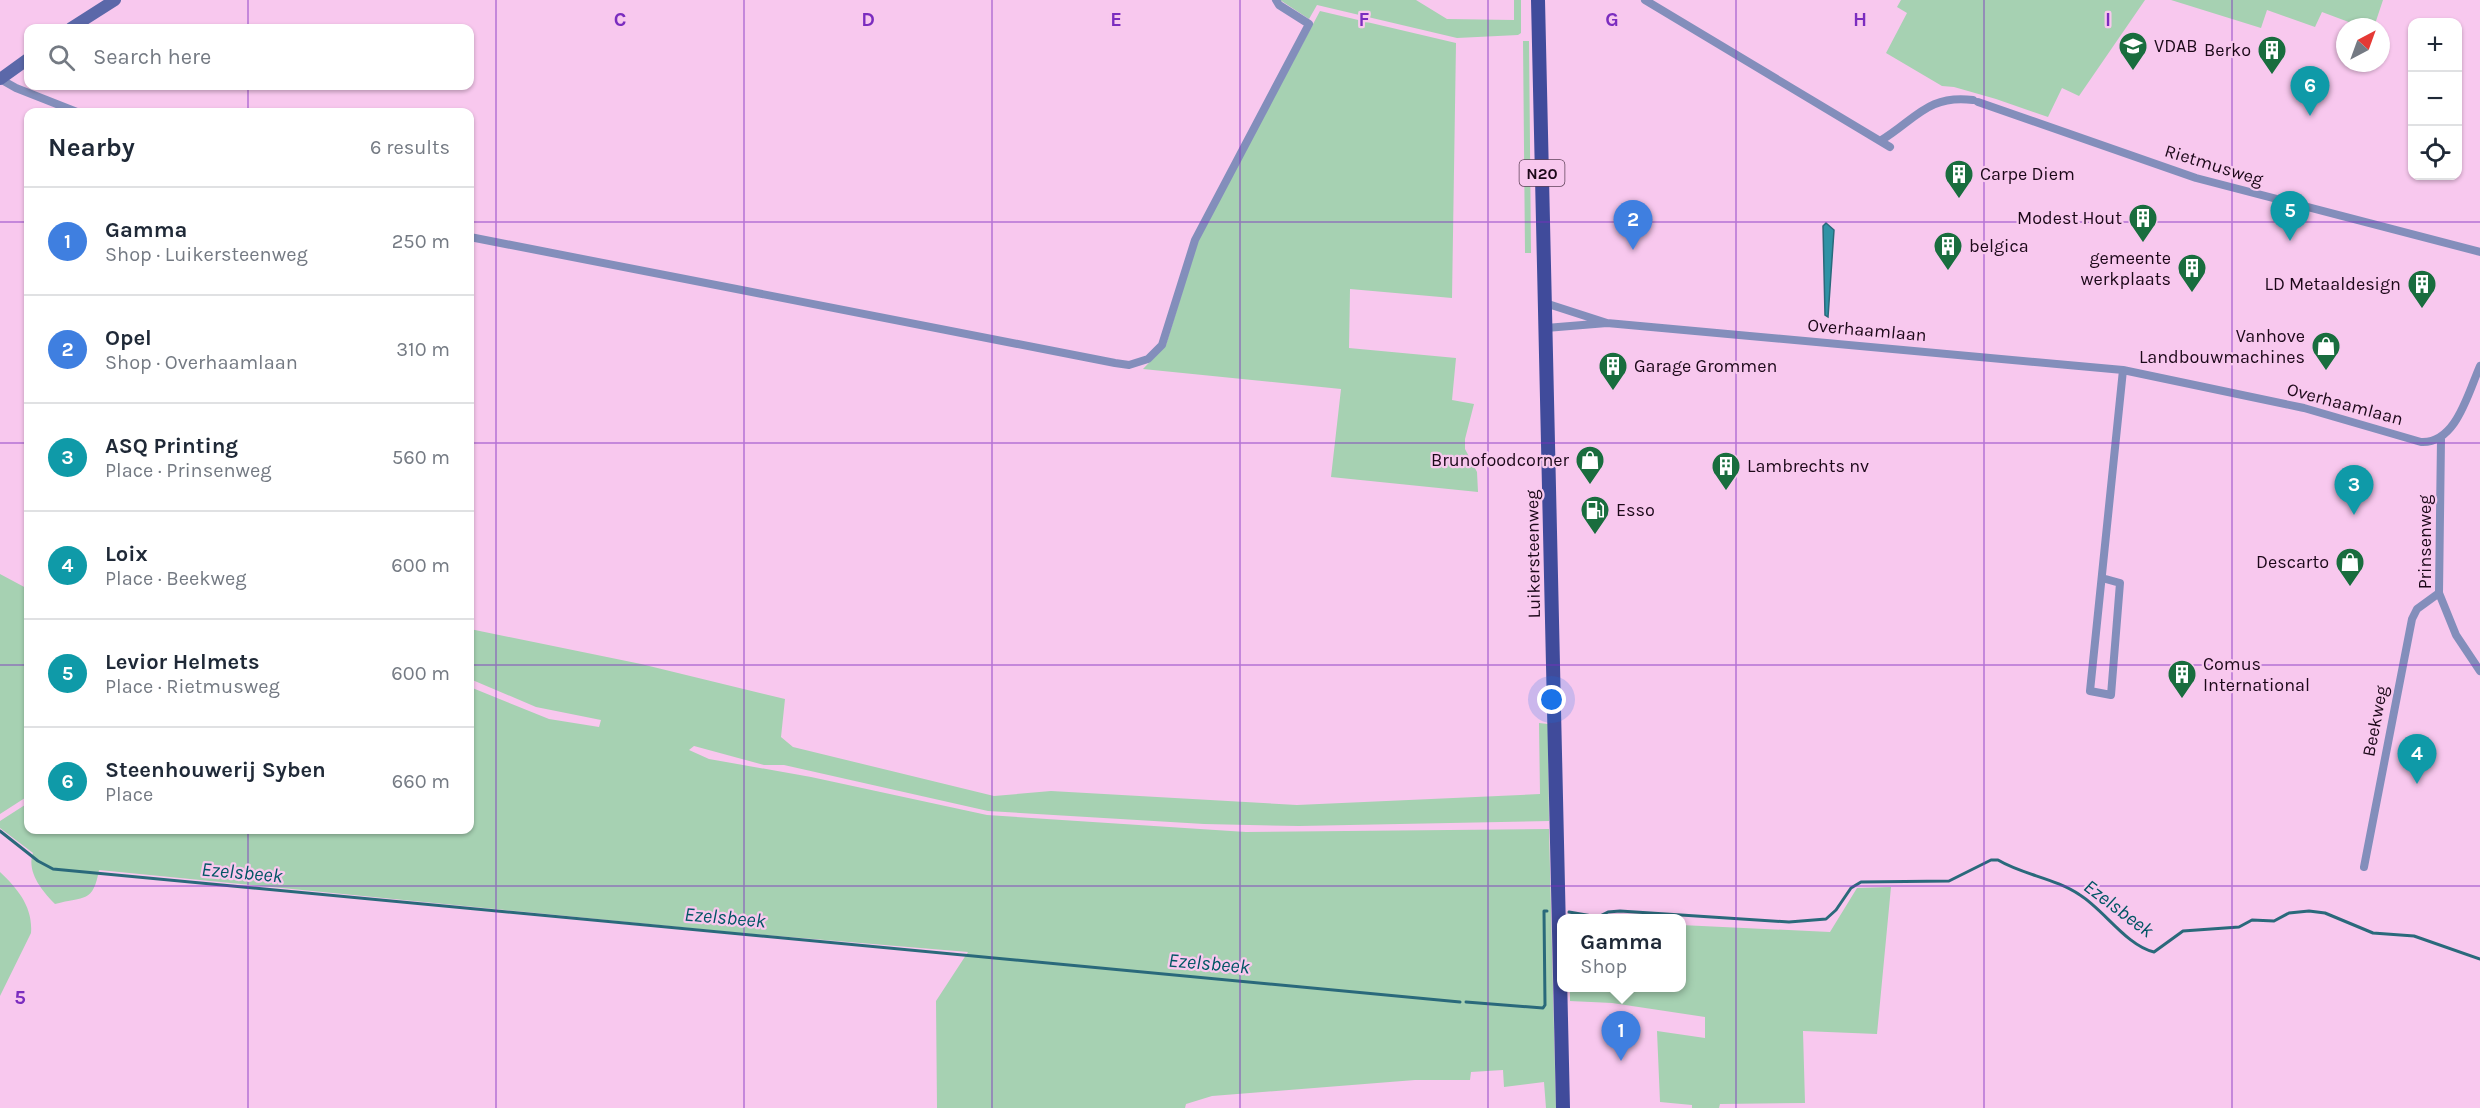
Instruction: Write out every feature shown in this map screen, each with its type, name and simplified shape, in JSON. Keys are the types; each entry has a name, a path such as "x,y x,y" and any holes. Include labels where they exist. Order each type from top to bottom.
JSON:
{"main road":[{"name":"Luikersteenweg","path":"1538,0 1559,914"},
{"name":"Luikersteenweg","path":"1560,992 1563,1108"}],"street":[{"path":"77,24 115,0"},
{"path":"474,238 1093,359 1129,365 1138,363 1148,359 1162,345 1195,240 1309,24 1279,5 1276,0"},
{"path":"1645,0 1890,147"},
{"path":"24,62 0,79 16,88 67,108"},
{"name":"Rietmusweg","path":"1880,141 1923,108 1938,101 1954,98 1976,101 2196,178 2480,252"},
{"name":"Overhaamlaan","path":"1545,303 1607,323"},
{"name":"Overhaamlaan","path":"1546,328 1607,323 2123,370 2304,408 2421,441 2433,442 2441,439"},
{"path":"2102,578 2120,583 2111,695 2090,691 2123,370"},
{"path":"2441,439 2453,425 2479,372"},
{"name":"Prinsenweg","path":"2441,439 2439,593 2456,635 2480,671"},
{"name":"Beekweg","path":"2364,867 2412,619 2417,609 2439,593"}],"green space":[{"path":"1280,0 1416,0 1447,19 1514,20 1514,0 1521,0 1521,33 1457,38 1317,5 1309,19"},
{"path":"1901,0 2145,0 2079,96 2062,88 2048,117 1996,99 1954,87 1942,86 1886,53 1907,13 1897,7"},
{"path":"2171,0 2383,0 2377,18 2338,18 2322,12 2315,27 2267,10 2261,28"},
{"path":"1320,11 1456,43 1452,298 1350,289 1349,348 1456,358 1452,400 1474,404 1465,439 1465,449 1477,472 1478,492 1331,477 1341,389 1143,369 1166,345 1198,240"},
{"path":"1523,41 1529,41 1531,253 1525,253"},
{"path":"0,574 24,587 24,799 0,814"},
{"path":"474,630 641,664 785,699 781,737 793,747 994,796 1051,791 1297,805 1540,794 1539,723 1548,724 1549,821 1299,826 1204,824 988,811 784,765 764,765 694,746 689,750 709,759 811,777 987,815 1246,832 1549,829 1556,1108 1546,1108 1544,1082 1504,1087 1503,1070 1471,1072 1470,1080 1415,1080 1212,1096 1186,1104 1185,1108 937,1108 936,1001 968,952 740,933 99,870 97,881 90,893 81,898 55,904 37,881 31,860 33,853 0,828 0,821 24,806 24,834 474,834 474,689 549,719 599,727 601,720 536,707 474,681"},
{"path":"0,872 23,899 30,915 31,933 0,996"},
{"path":"1891,887 1877,1034 1803,1031 1805,1103 1720,1104 1719,1108 1692,1108 1692,1105 1660,1102 1657,1031 1705,1038 1705,1017 1612,1003 1570,1001 1570,992 1686,992 1686,925 1830,932 1857,888"}],"water":[{"path":"1826,223 1834,230 1828,317 1825,315 1823,226"}],"waterway":[{"name":"Ezelsbeek","path":"0,831 38,861 53,869 1460,1002"},
{"name":"Ezelsbeek","path":"1686,915 1789,922 1826,919 1836,910 1851,888 1861,882 1949,881 1991,860 1998,860 2070,889 2089,902 2134,943 2154,952 2183,931 2239,927 2252,920 2274,921 2289,913 2309,911 2325,913 2373,933 2414,936 2480,959"},
{"name":"Ezelsbeek","path":"1466,1002 1543,1008 1545,1005 1544,911 1547,911"},
{"name":"Ezelsbeek","path":"1604,914 1620,911 1666,914"},
{"name":"Ezelsbeek","path":"1569,912 1581,914"}],"place":[{"name":"VDAB","path":"2133,72"},
{"name":"Berko","path":"2272,76"},
{"name":"Steenhouwerij Syben","path":"2310,116"},
{"name":"Carpe Diem","path":"1959,200"},
{"name":"Levior Helmets","path":"2290,241"},
{"name":"Modest Hout","path":"2143,244"},
{"name":"Opel","path":"1633,250"},
{"name":"belgica","path":"1948,272"},
{"name":"gemeente werkplaats","path":"2192,294"},
{"name":"LD Metaaldesign","path":"2422,310"},
{"name":"Vanhove Landbouwmachines","path":"2326,372"},
{"name":"Garage Grommen","path":"1613,392"},
{"name":"Brunofoodcorner","path":"1590,486"},
{"name":"Lambrechts nv","path":"1726,492"},
{"name":"ASQ Printing","path":"2354,515"},
{"name":"Esso","path":"1595,536"},
{"name":"Descarto","path":"2350,588"},
{"name":"Comus International","path":"2182,700"},
{"name":"Loix","path":"2417,784"},
{"name":"Gamma","path":"1621,1061"}]}
